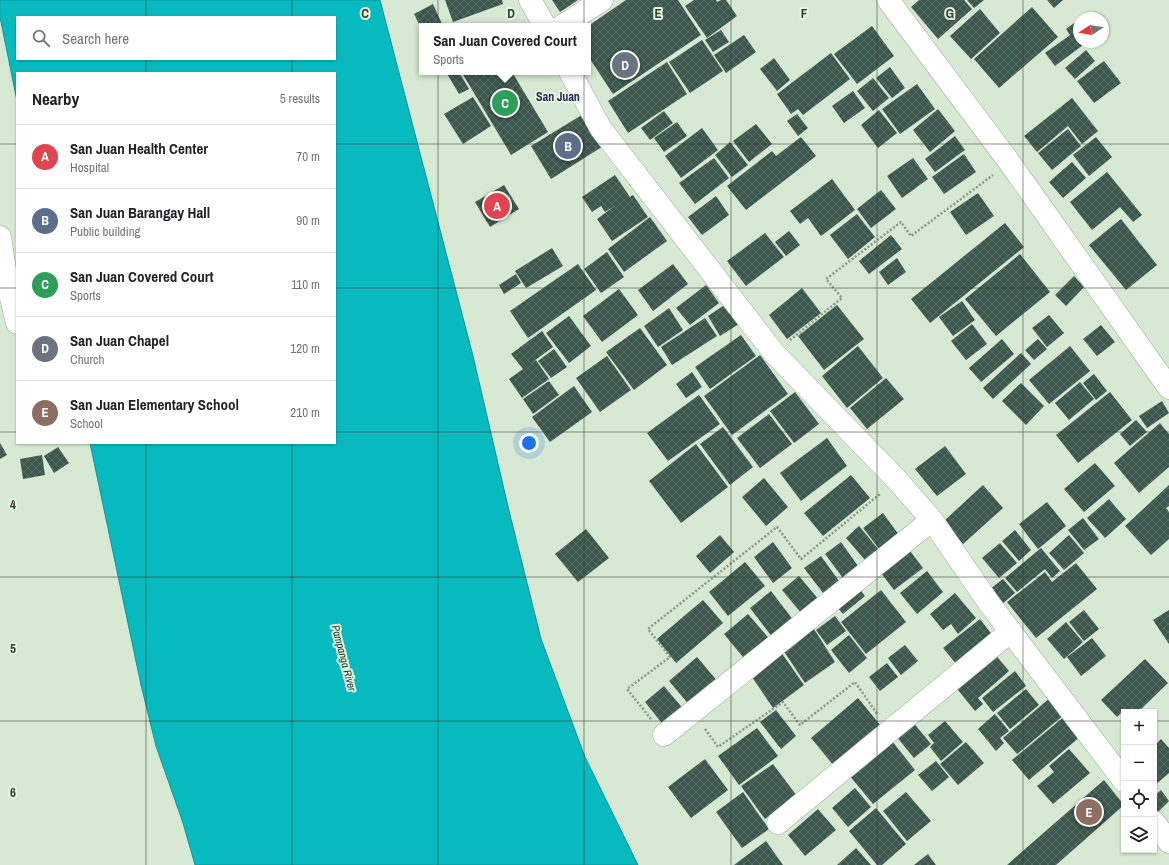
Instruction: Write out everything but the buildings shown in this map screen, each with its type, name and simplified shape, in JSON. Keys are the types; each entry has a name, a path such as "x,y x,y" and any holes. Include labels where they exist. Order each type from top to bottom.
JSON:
{"street":[{"path":"530,0 543,23"},
{"path":"567,23 602,0"},
{"path":"888,0 1010,163 1169,388"},
{"path":"572,75 601,129 774,353 897,480 932,520 989,603 1121,777"},
{"path":"0,237 6,277 16,319"},
{"path":"664,735 932,520"},
{"path":"778,823 1011,631"},
{"path":"1157,826 1169,842"}],"path":[{"path":"774,353 842,298 826,279 901,222 911,236 1010,163"},
{"path":"664,735 627,689 670,657 648,629 777,527 801,559 897,480"},
{"path":"693,713 718,747 783,702 800,725 855,682 889,732"}],"water":[{"name":"Pampanga River","path":"0,0 380,0 473,356 541,639 585,757 638,865 195,865 183,823 156,746 141,685 90,444 336,444 336,72 16,72 16,96 0,17"}],"place":[{"name":"San Juan Chapel","path":"625,65"},
{"name":"San Juan Covered Court","path":"505,103"},
{"name":"San Juan Barangay Hall","path":"568,146"},
{"name":"San Juan Health Center","path":"497,206"},
{"name":"San Juan Elementary School","path":"1089,812"}],"district":[{"name":"San Juan","path":"558,97"}]}
